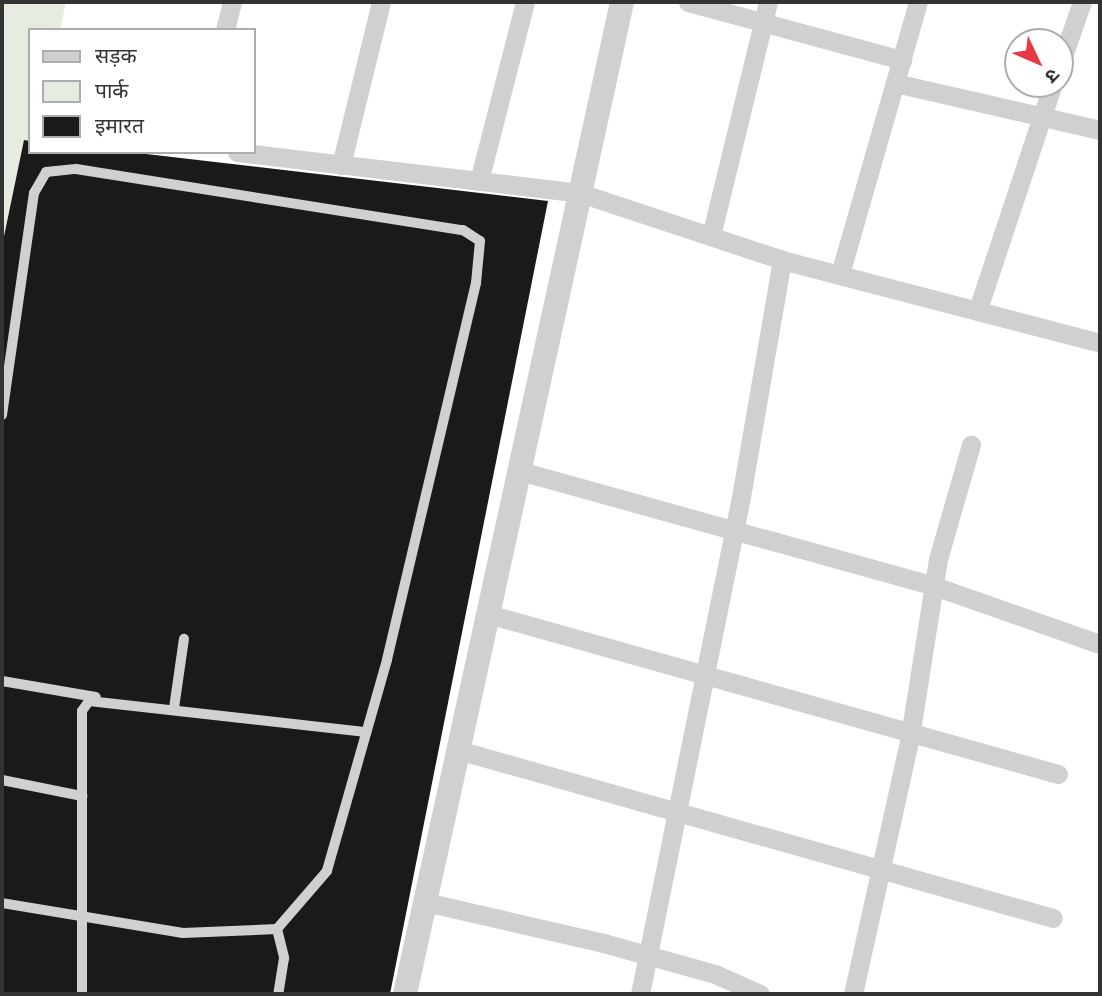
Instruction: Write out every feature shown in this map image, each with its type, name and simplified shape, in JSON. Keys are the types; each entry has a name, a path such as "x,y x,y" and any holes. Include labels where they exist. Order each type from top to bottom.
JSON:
{"street":[{"path":"226,28 232,2"},
{"path":"341,164 381,2"},
{"path":"479,181 525,2"},
{"path":"405,994 622,2"},
{"path":"688,2 766,11 902,60"},
{"path":"840,274 918,2"},
{"path":"1073,28 1082,2"},
{"path":"711,236 766,11"},
{"path":"895,83 1100,130"},
{"path":"978,309 1048,98"},
{"path":"254,154 580,193 782,260 1100,343"},
{"path":"640,994 734,530 782,260"},
{"path":"853,994 910,736 934,586 971,445"},
{"path":"520,471 934,586 1100,644"},
{"path":"488,614 910,736 1058,774"},
{"path":"458,750 1053,918"},
{"path":"425,902 647,955 715,974 760,994"}],"lane":[{"path":"2,415 34,193 46,172 76,169 449,228 480,241 476,283 366,732 327,871 276,929 183,933 82,919 2,903"},
{"path":"174,708 184,639"},
{"path":"2,681 104,699 366,732"},
{"path":"82,994 82,711 89,701 104,699"},
{"path":"2,780 82,796"},
{"path":"276,929 284,958 278,994"}],"green space":[{"path":"2,2 66,2 60,28 28,28 28,154 34,154 2,303"}],"building":[{"path":"24,140 28,141 28,154 146,154 548,201 390,994 2,994 2,246"}]}
